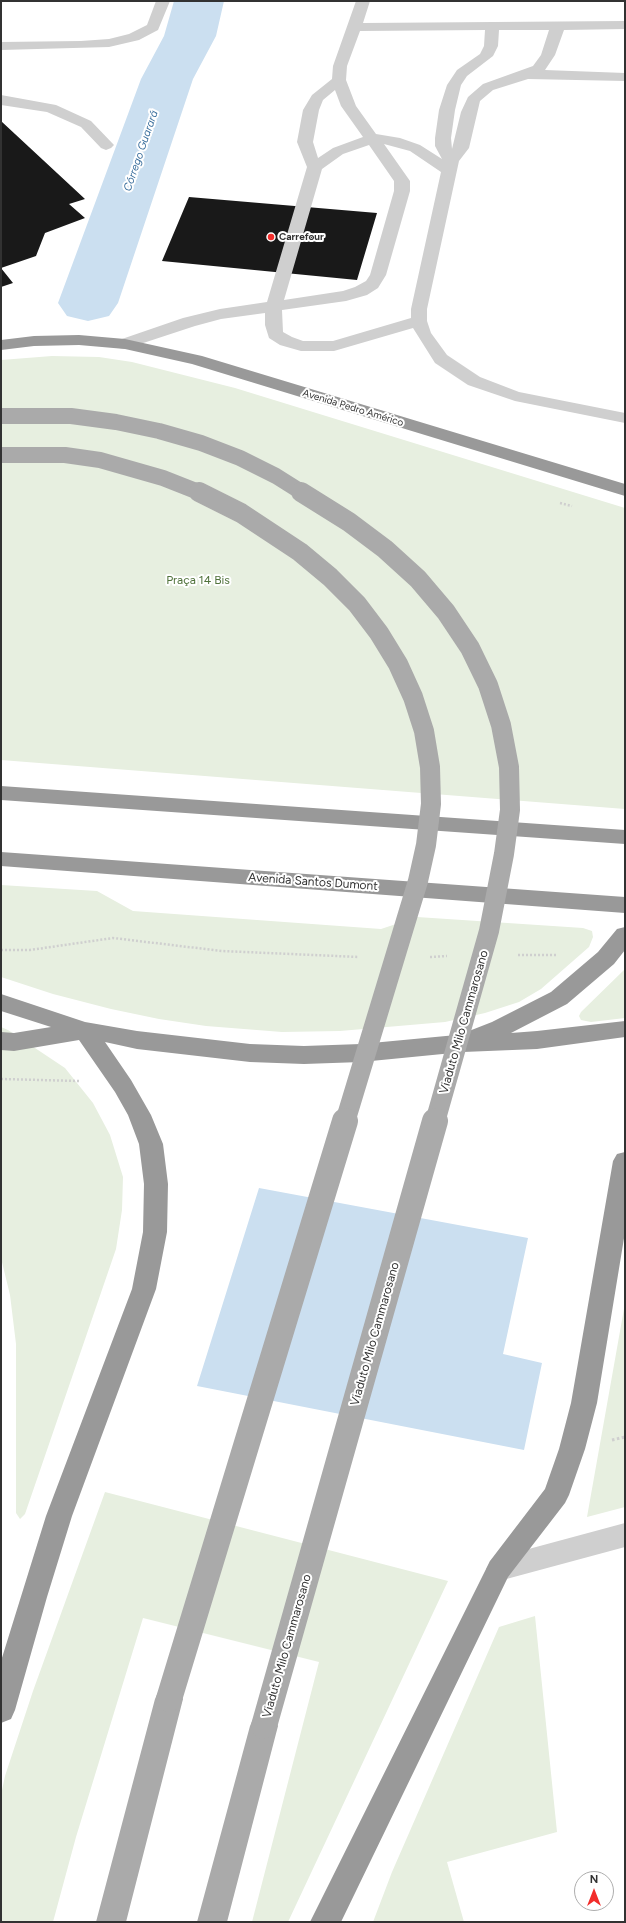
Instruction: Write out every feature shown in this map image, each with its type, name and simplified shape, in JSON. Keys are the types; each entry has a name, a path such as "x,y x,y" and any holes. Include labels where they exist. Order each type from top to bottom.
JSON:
{"highway":[{"name":"Avenida Pedro Américo","path":"1,345 34,341 79,340 125,344 196,360 625,490"},
{"path":"1,792 625,837"},
{"name":"Avenida Santos Dumont","path":"1,860 625,905"},
{"path":"463,1043 500,1028 559,998 606,958 625,935"},
{"path":"1,1002 84,1030 145,1041 250,1053 304,1055 361,1053 463,1043 537,1040 625,1029"},
{"path":"1,1041 14,1042 84,1030"},
{"path":"1,1710 33,1597 60,1516 144,1289 155,1232 156,1184 151,1144 139,1115 123,1086 84,1030"},
{"path":"325,1922 499,1569 556,1496 572,1449 584,1403 625,1161"}],"main road":[{"name":"Viaduto Milo Cammarosano","path":"1,416 28,414 71,416 116,422 159,431 201,443 240,458 288,484 349,522 386,549 418,579 446,612 470,648 488,686 501,725 509,767 510,810 504,854 489,931 264,1726 212,1922"},
{"path":"1,455 64,455 100,460 141,471 197,491 241,513 300,552 330,577 357,604 379,633 395,658 416,704 424,731 430,767 431,804 426,845 416,888 169,1699 111,1922"},
{"path":"1,786 30,794"}],"street":[{"path":"1,46 81,45 108,43 134,37 153,27 162,1"},
{"path":"125,344 189,322 220,314 346,296 361,292 372,284 378,275 402,191 402,181 374,138 350,106 339,80 340,66 363,1"},
{"path":"354,27 625,25"},
{"path":"450,165 443,138 454,85 462,73 486,56 491,46 492,26"},
{"path":"558,26 545,61 538,69 528,74 488,87 479,93 473,100 461,148 450,165 419,309 419,321 423,333 441,359 474,381 515,396 625,418"},
{"path":"528,74 625,77"},
{"path":"316,166 308,153 305,142 311,110 317,98 339,80"},
{"path":"1,100 51,108 86,124 106,145"},
{"path":"419,321 334,346 318,347 301,346 286,342 276,334 273,325 274,307 316,166 338,151 374,138 395,141 415,148 450,165"},
{"path":"499,1569 625,1535"}],"path":[{"path":"1,950 30,950 113,938 222,951 362,957"},
{"path":"518,955 572,954 606,958"},
{"path":"424,957 448,956"},
{"path":"1,1079 75,1080 123,1086"}],"green space":[{"name":"Praça 14 Bis","path":"52,356 99,357 132,362 235,388 625,508 625,809 1,760 1,360"},
{"path":"1,885 97,891 133,911 381,929 417,917 583,928 592,931 593,937 589,947 541,989 519,1002 485,1013 445,1022 340,1031 282,1032 206,1026 159,1019 111,1009 53,994 1,977"},
{"path":"625,969 625,1018 591,1022 581,1020 579,1016 581,1012"},
{"path":"1,1027 8,1030 65,1068 93,1103 110,1135 123,1177 122,1210 116,1249 25,1514 20,1519 16,1513 16,1344 10,1295 1,1258"},
{"path":"625,1303 625,1507 587,1517"},
{"path":"105,1492 448,1581 288,1922 252,1922 319,1662 143,1618 76,1837 53,1922 1,1922 1,1795 5,1776 33,1691"},
{"path":"535,1616 557,1832 447,1862 464,1922 373,1922 392,1872 499,1627"}],"water":[{"path":"259,1188 528,1238 503,1354 542,1363 524,1450 197,1386"}],"building":[{"path":"1,121 85,199 69,204 85,218 45,233 36,256 1,268"},
{"name":"Carrefour","path":"189,197 377,213 357,280 162,261"},
{"path":"1,268 13,283 1,287"}],"waterway":[{"name":"Córrego Guarará","path":"88,303 167,79 190,36 199,1"}],"place":[{"name":"Carrefour","path":"271,237"}]}
